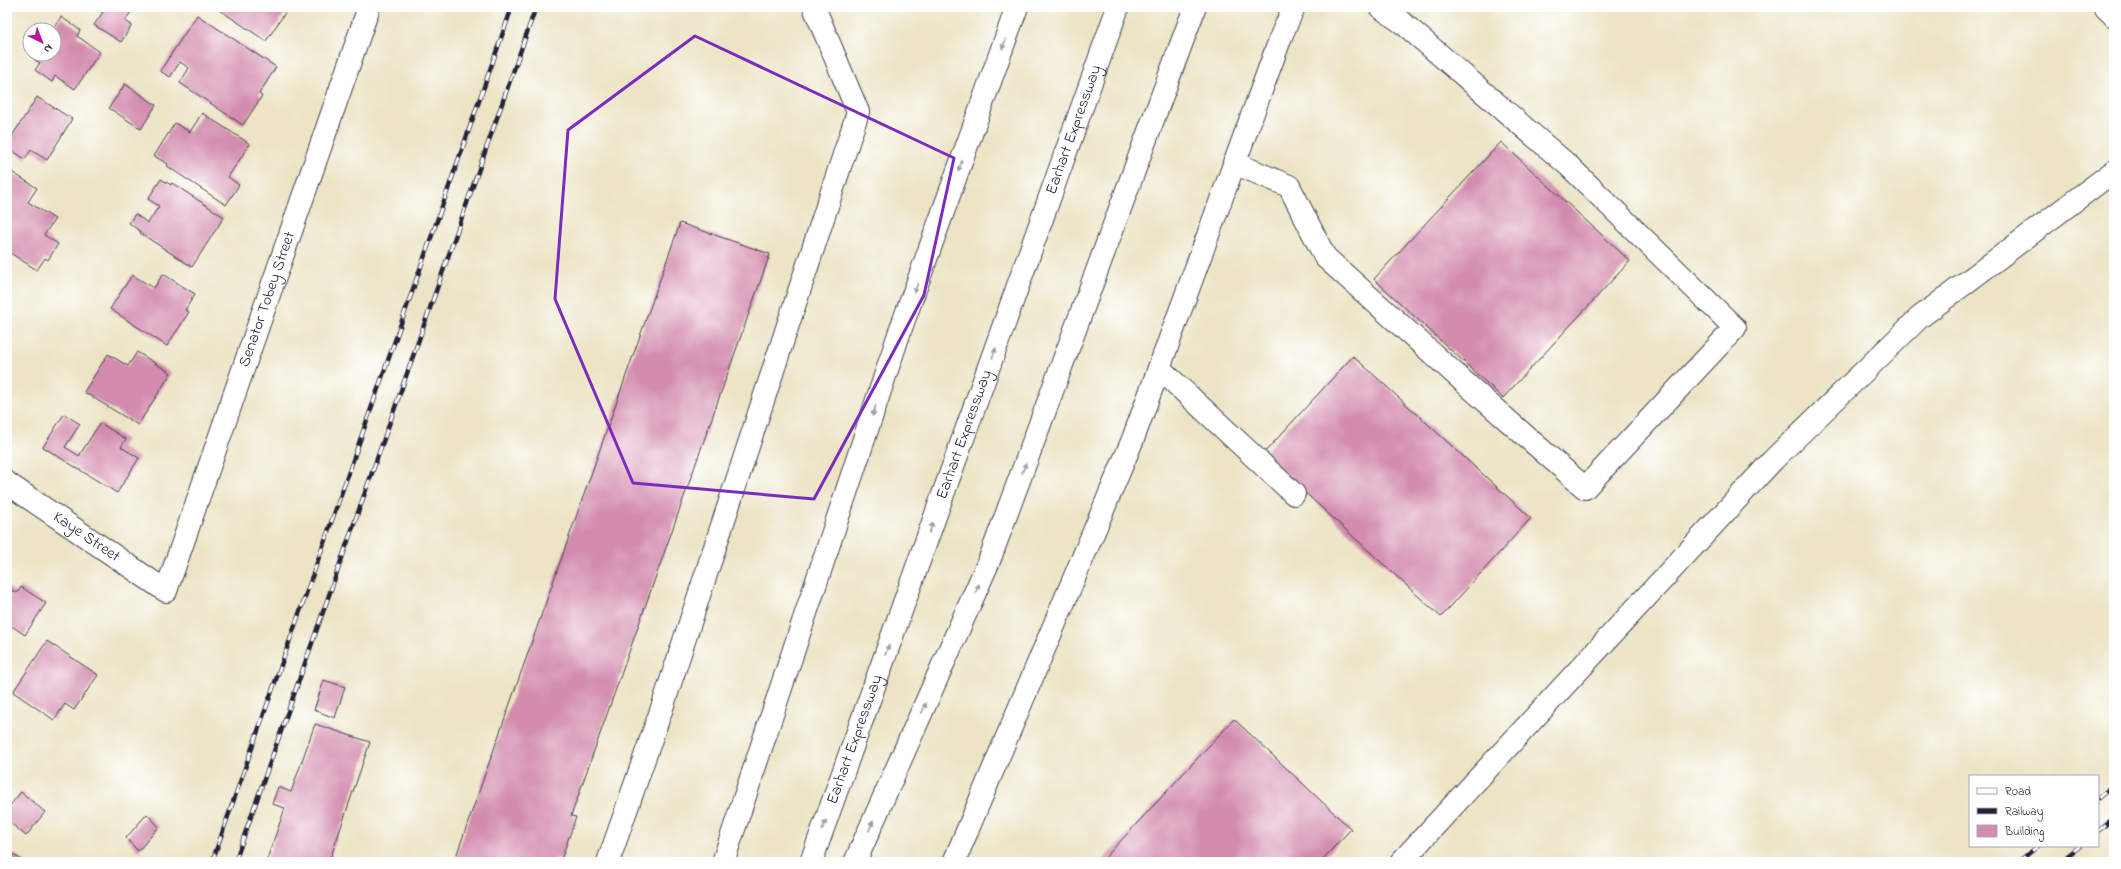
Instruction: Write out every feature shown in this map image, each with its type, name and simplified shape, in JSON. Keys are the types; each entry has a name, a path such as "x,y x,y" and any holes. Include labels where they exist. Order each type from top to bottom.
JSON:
{"main road":[{"name":"Senator Tobey Street","path":"166,591 369,7"},
{"path":"608,862 668,690 858,112 814,7"},
{"path":"724,862 900,331 1017,7"},
{"name":"Earhart Expressway","path":"811,862 1118,7"},
{"path":"954,862 1133,439 1282,34 1294,7"},
{"path":"1234,163 1289,186 1325,257 1585,488 1735,328 1569,166 1414,33 1380,7"},
{"path":"2105,7 2114,16"},
{"path":"855,862 989,561 1194,11"},
{"path":"1401,862 1773,460 1919,318 2114,171"},
{"path":"1159,368 1294,494"},
{"name":"Kaye Street","path":"7,483 166,591"}],"highlighted area":[{"path":"695,36 954,158 924,295 814,499 633,483 555,299 568,130"}],"building":[{"path":"95,7 134,7 125,21 132,25 121,42 94,25 103,12"},
{"path":"215,7 289,7 266,41"},
{"path":"197,15 276,67 259,94 262,96 243,125 180,83 189,68 180,62 170,77 160,71"},
{"path":"61,17 80,30 77,36 100,52 75,89 55,76 52,82 35,70 40,63 38,62 62,62 62,22 58,22"},
{"path":"125,84 156,105 141,129 109,108"},
{"path":"37,97 72,119 47,160 31,150 25,159 7,147 7,144"},
{"path":"202,113 250,144 228,177 239,185 226,205 167,166 168,164 154,156 175,123 190,132"},
{"path":"1501,142 1630,261 1503,398 1374,279"},
{"path":"7,169 37,188 28,202 55,219 44,235 58,244 48,260 45,258 37,270 7,251"},
{"path":"161,179 171,185 172,183 224,217 192,267 140,233 141,232 129,223 135,214 148,223 159,206 148,199"},
{"path":"680,223 770,254 571,816 576,817 561,860 556,858 554,862 454,862"},
{"path":"163,274 195,294 185,310 189,312 167,346 110,309 132,275 154,288"},
{"path":"137,352 171,373 138,425 84,392 108,354 128,366"},
{"path":"1353,356 1531,518 1441,617 1263,454"},
{"path":"64,414 80,424 65,447 79,456 100,423 126,439 121,447 139,458 117,493 43,447"},
{"path":"7,586 17,593 21,587 46,603 25,635 7,623"},
{"path":"47,641 98,675 74,710 65,704 54,720 13,692"},
{"path":"324,680 345,687 335,718 314,710"},
{"path":"1234,719 1351,829 1320,862 1101,862"},
{"path":"315,724 370,742 329,862 266,862 285,808 272,804 278,787 291,792"},
{"path":"21,792 45,812 26,836 7,820 7,809"},
{"path":"147,814 159,827 138,851 126,838"},
{"path":"7,849 24,862 7,862"}],"railway":[{"path":"212,862 512,7"},
{"path":"235,862 536,7"},
{"path":"2099,797 2114,785"},
{"path":"2099,830 2114,818"},
{"path":"2018,862 2037,847"},
{"path":"2060,862 2079,847"}]}
